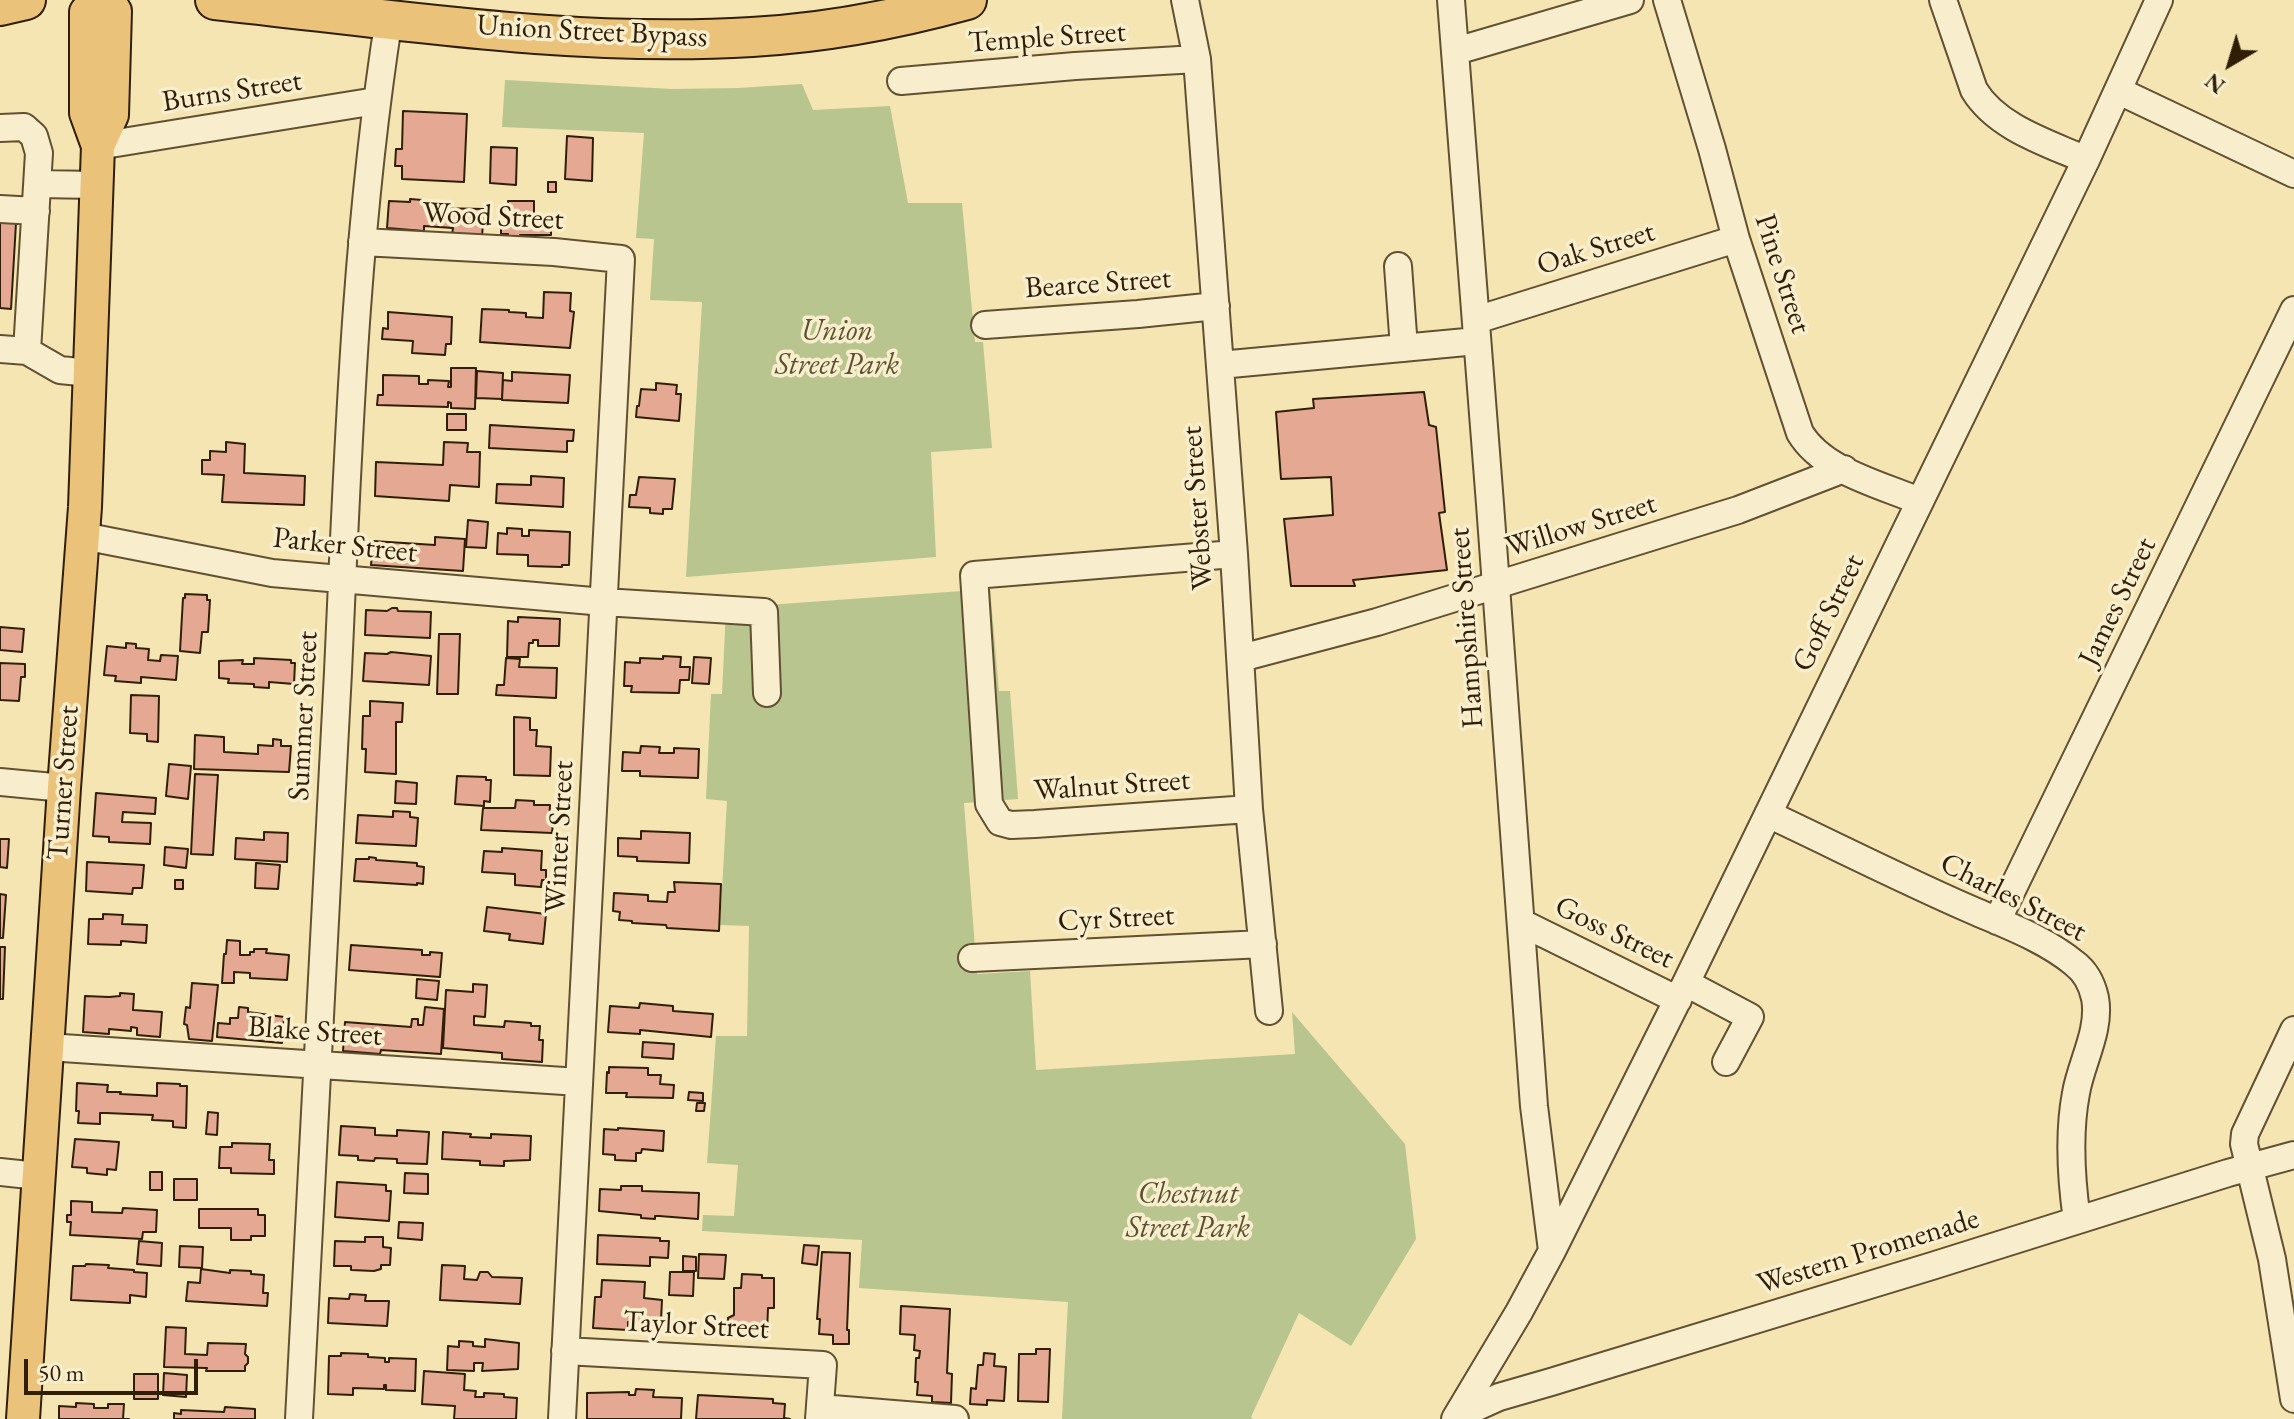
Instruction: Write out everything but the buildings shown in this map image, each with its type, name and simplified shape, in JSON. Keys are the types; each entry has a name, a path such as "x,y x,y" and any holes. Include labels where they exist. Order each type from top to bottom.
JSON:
{"highway":[{"path":"0,6 26,0"},
{"name":"Union Street Bypass","path":"215,0 561,35 665,40 754,37 845,26 967,0"}],"main road":[{"name":"Turner Street","path":"96,0 86,12 86,113 98,146"},
{"name":"Turner Street","path":"23,1419 83,536 98,146 112,115 115,11 107,0"}],"street":[{"name":"Webster Street","path":"1185,0 1197,59 1234,554 1249,809 1269,1011"},
{"name":"Hampshire Street","path":"1451,0 1534,1106 1552,1251"},
{"path":"1456,51 1630,0"},
{"name":"Pine Street","path":"1667,0 1736,239 1800,433 1816,454 1919,501"},
{"path":"1943,0 1974,90 1982,103 1997,117 2086,160"},
{"name":"Goff Street","path":"1458,1414 1552,1251 1682,992 2086,160 2159,0"},
{"name":"Summer Street","path":"299,1419 362,242 376,101 389,18"},
{"name":"Temple Street","path":"901,81 1197,59"},
{"path":"2119,91 2294,174"},
{"name":"Burns Street","path":"98,146 376,101"},
{"path":"0,128 24,127 34,136 39,153 27,351"},
{"path":"38,184 96,185"},
{"path":"0,209 36,211"},
{"name":"Oak Street","path":"1220,365 1404,348 1476,330 1736,239"},
{"name":"Wood Street","path":"362,242 554,252 621,259"},
{"name":"Winter Street","path":"562,1419 621,259"},
{"path":"1398,266 1404,348"},
{"name":"Bearce Street","path":"985,325 1216,306"},
{"name":"James Street","path":"1997,921 2294,310"},
{"path":"0,349 27,351 60,370 90,373"},
{"name":"Willow Street","path":"1241,658 1377,622 1738,510 1844,469"},
{"name":"Parker Street","path":"83,536 272,573 604,602 764,612 767,693"},
{"name":"Walnut Street","path":"1234,554 974,575 989,804 1000,822 1011,825 1249,809"},
{"path":"0,782 64,788"},
{"name":"Charles Street","path":"1768,814 2052,948 2072,960 2090,980 2096,1000 2095,1027 2080,1070 2070,1157 2077,1220"},
{"name":"Goss Street","path":"1522,923 1682,992 1750,1017 1726,1062"},
{"name":"Cyr Street","path":"972,958 1263,944"},
{"path":"2294,1030 2245,1134 2244,1144 2272,1259 2294,1399"},
{"name":"Blake Street","path":"47,1047 579,1082"},
{"name":"Western Promenade","path":"1458,1414 1518,1390 2294,1155"},
{"path":"0,1172 38,1176"},
{"name":"Taylor Street","path":"565,1351 823,1365 820,1414"},
{"path":"820,1414 955,1419"}],"green space":[{"name":"Union Street Park","path":"505,80 672,89 802,84 813,110 890,106 908,203 962,203 975,342 983,342 992,448 931,452 936,557 686,577 702,302 650,300 654,239 636,238 644,133 502,127"},
{"name":"Chestnut Street Park","path":"990,589 999,691 1010,691 1018,799 964,803 977,974 1030,971 1036,1070 1295,1054 1292,1012 1405,1144 1416,1239 1351,1346 1299,1313 1251,1417 1253,1419 1062,1419 1068,1302 859,1288 862,1240 702,1231 703,1215 734,1216 738,1165 707,1163 716,1036 747,1036 749,926 720,925 727,801 706,799 711,694 722,694 726,608"}]}
